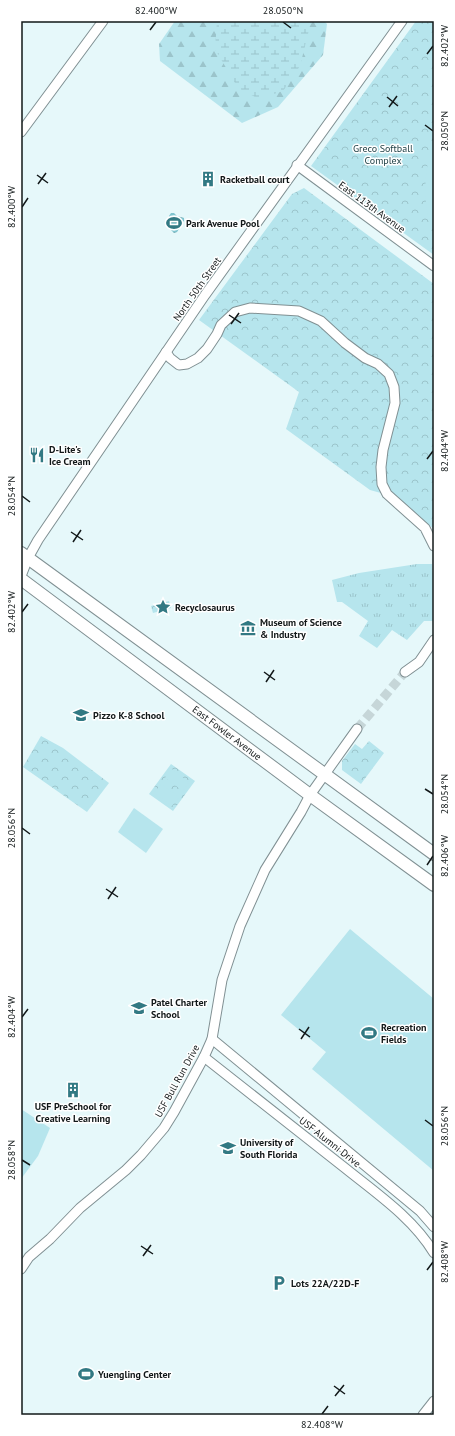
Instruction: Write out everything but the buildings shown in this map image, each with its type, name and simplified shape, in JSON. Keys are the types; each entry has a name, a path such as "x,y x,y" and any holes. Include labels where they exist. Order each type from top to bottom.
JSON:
{"main road":[{"path":"24,556 434,854"},
{"name":"East Fowler Avenue","path":"21,579 310,795 434,885"}],"street":[{"path":"21,132 103,21"},
{"name":"North 50th Street","path":"21,576 24,556 38,540 205,296 402,21"},
{"name":"East 113th Avenue","path":"297,166 434,266"},
{"path":"166,352 170,358 179,365 187,364 198,358 207,349 217,334 221,324 235,312 250,308 299,311 321,321 345,343 365,358 378,364 390,374 394,387 395,403 383,450 381,467 382,484 387,494 425,528 434,546"},
{"path":"405,672 419,662 434,640"},
{"name":"USF Bull Run Drive","path":"21,1269 29,1257 50,1239 80,1208 126,1170 141,1155 164,1128 174,1112 204,1057 212,1038 222,980 240,926 265,870 310,795 358,729"},
{"name":"USF Alumni Drive","path":"212,1038 393,1188 420,1211 434,1226"},
{"name":"USF Alumni Drive","path":"204,1057 378,1194 407,1220 424,1238 434,1253"},
{"path":"424,1415 434,1400"}],"green space":[{"path":"175,21 324,21 327,24 323,55 278,107 242,123 160,61 159,44"},
{"path":"217,21 306,21 309,30 300,66 283,91 259,99 238,88 215,49"},
{"name":"Greco Softball Complex","path":"416,21 434,21 434,255 311,166"},
{"path":"434,144 434,232 427,212 425,188 430,153"},
{"path":"304,188 434,284 434,529 395,497 370,490 286,429 299,392 199,320 292,194"},
{"path":"417,564 432,564 434,586 434,621 424,621 407,640 392,630 377,648 359,636 368,621 342,602 337,602 332,580 359,573"},
{"path":"169,601 171,608 153,613 151,606"},
{"path":"41,736 63,748 109,783 87,812 23,767"},
{"path":"369,741 384,753 361,784 342,770 342,761 355,744 362,749"},
{"path":"171,764 195,781 173,811 149,794"},
{"path":"172,769 189,782 183,791 165,778"},
{"path":"161,784 179,797 172,806 154,793"},
{"path":"134,808 163,829 146,853 118,832"},
{"name":"Recreation Fields","path":"350,929 434,999 434,1171 312,1069 326,1052 281,1015"},
{"path":"21,1109 50,1128 38,1156 21,1179"}],"shaded area":[{"name":"Park Avenue Pool","path":"171,213 184,218 184,221 177,223 176,225 179,229 174,233 166,225 170,221 169,216"}],"tunnel":[{"path":"357,729 405,672"}],"place":[{"name":"Racketball court","path":"208,179"},
{"name":"Park Avenue Pool","path":"174,223"},
{"name":"D-Lite's Ice Cream","path":"37,455"},
{"name":"Recyclosaurus","path":"163,607"},
{"name":"Museum of Science & Industry","path":"248,628"},
{"name":"Pizzo K-8 School","path":"81,715"},
{"name":"Patel Charter School","path":"139,1008"},
{"name":"Recreation Fields","path":"369,1033"},
{"name":"USF PreSchool for Creative Learning","path":"73,1090"},
{"name":"University of South Florida","path":"228,1148"},
{"name":"Lots 22A/22D-F","path":"279,1283"},
{"name":"Yuengling Center","path":"86,1374"}]}
